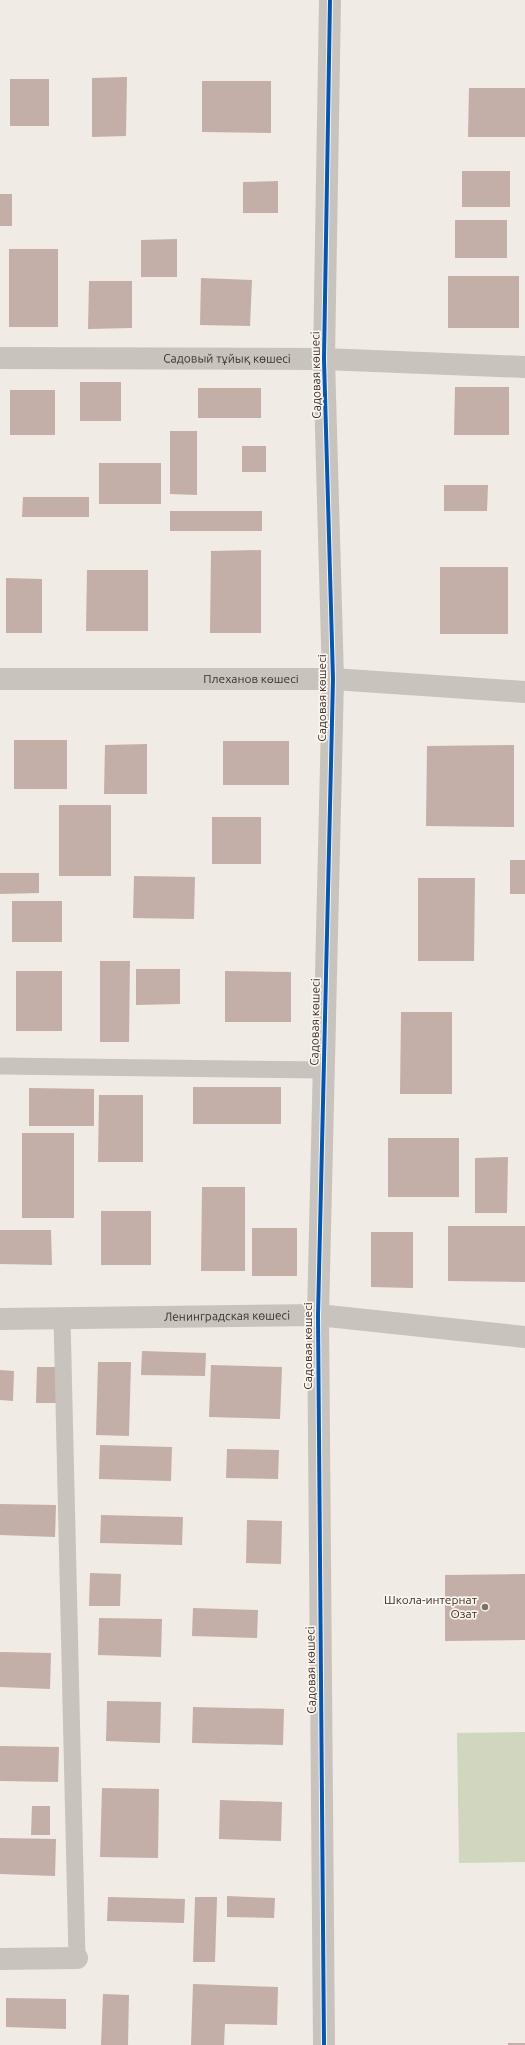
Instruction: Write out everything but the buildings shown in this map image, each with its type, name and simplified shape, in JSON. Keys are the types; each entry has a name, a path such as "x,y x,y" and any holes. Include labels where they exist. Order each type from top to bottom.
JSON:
{"street":[{"name":"Садовая көшесі","path":"324,2045 318,1315 333,680 324,359 330,0"},
{"name":"Садовый тұйық көшесі","path":"0,358 324,359 525,367"},
{"name":"Плеханов көшесі","path":"0,679 333,680 525,692"},
{"name":"Ленинградская көшесі","path":"0,1318 318,1315 525,1336"},
{"path":"0,1959 77,1958"}],"lane":[{"path":"0,1066 324,1070"},
{"path":"62,1318 77,1958"}],"green space":[{"path":"525,1732 525,1862 459,1863 457,1733"}],"cycle path":[{"path":"324,2045 318,1315 333,679 324,359 330,0"}],"place":[{"name":"Школа-интернат Озат","path":"485,1607"}]}
